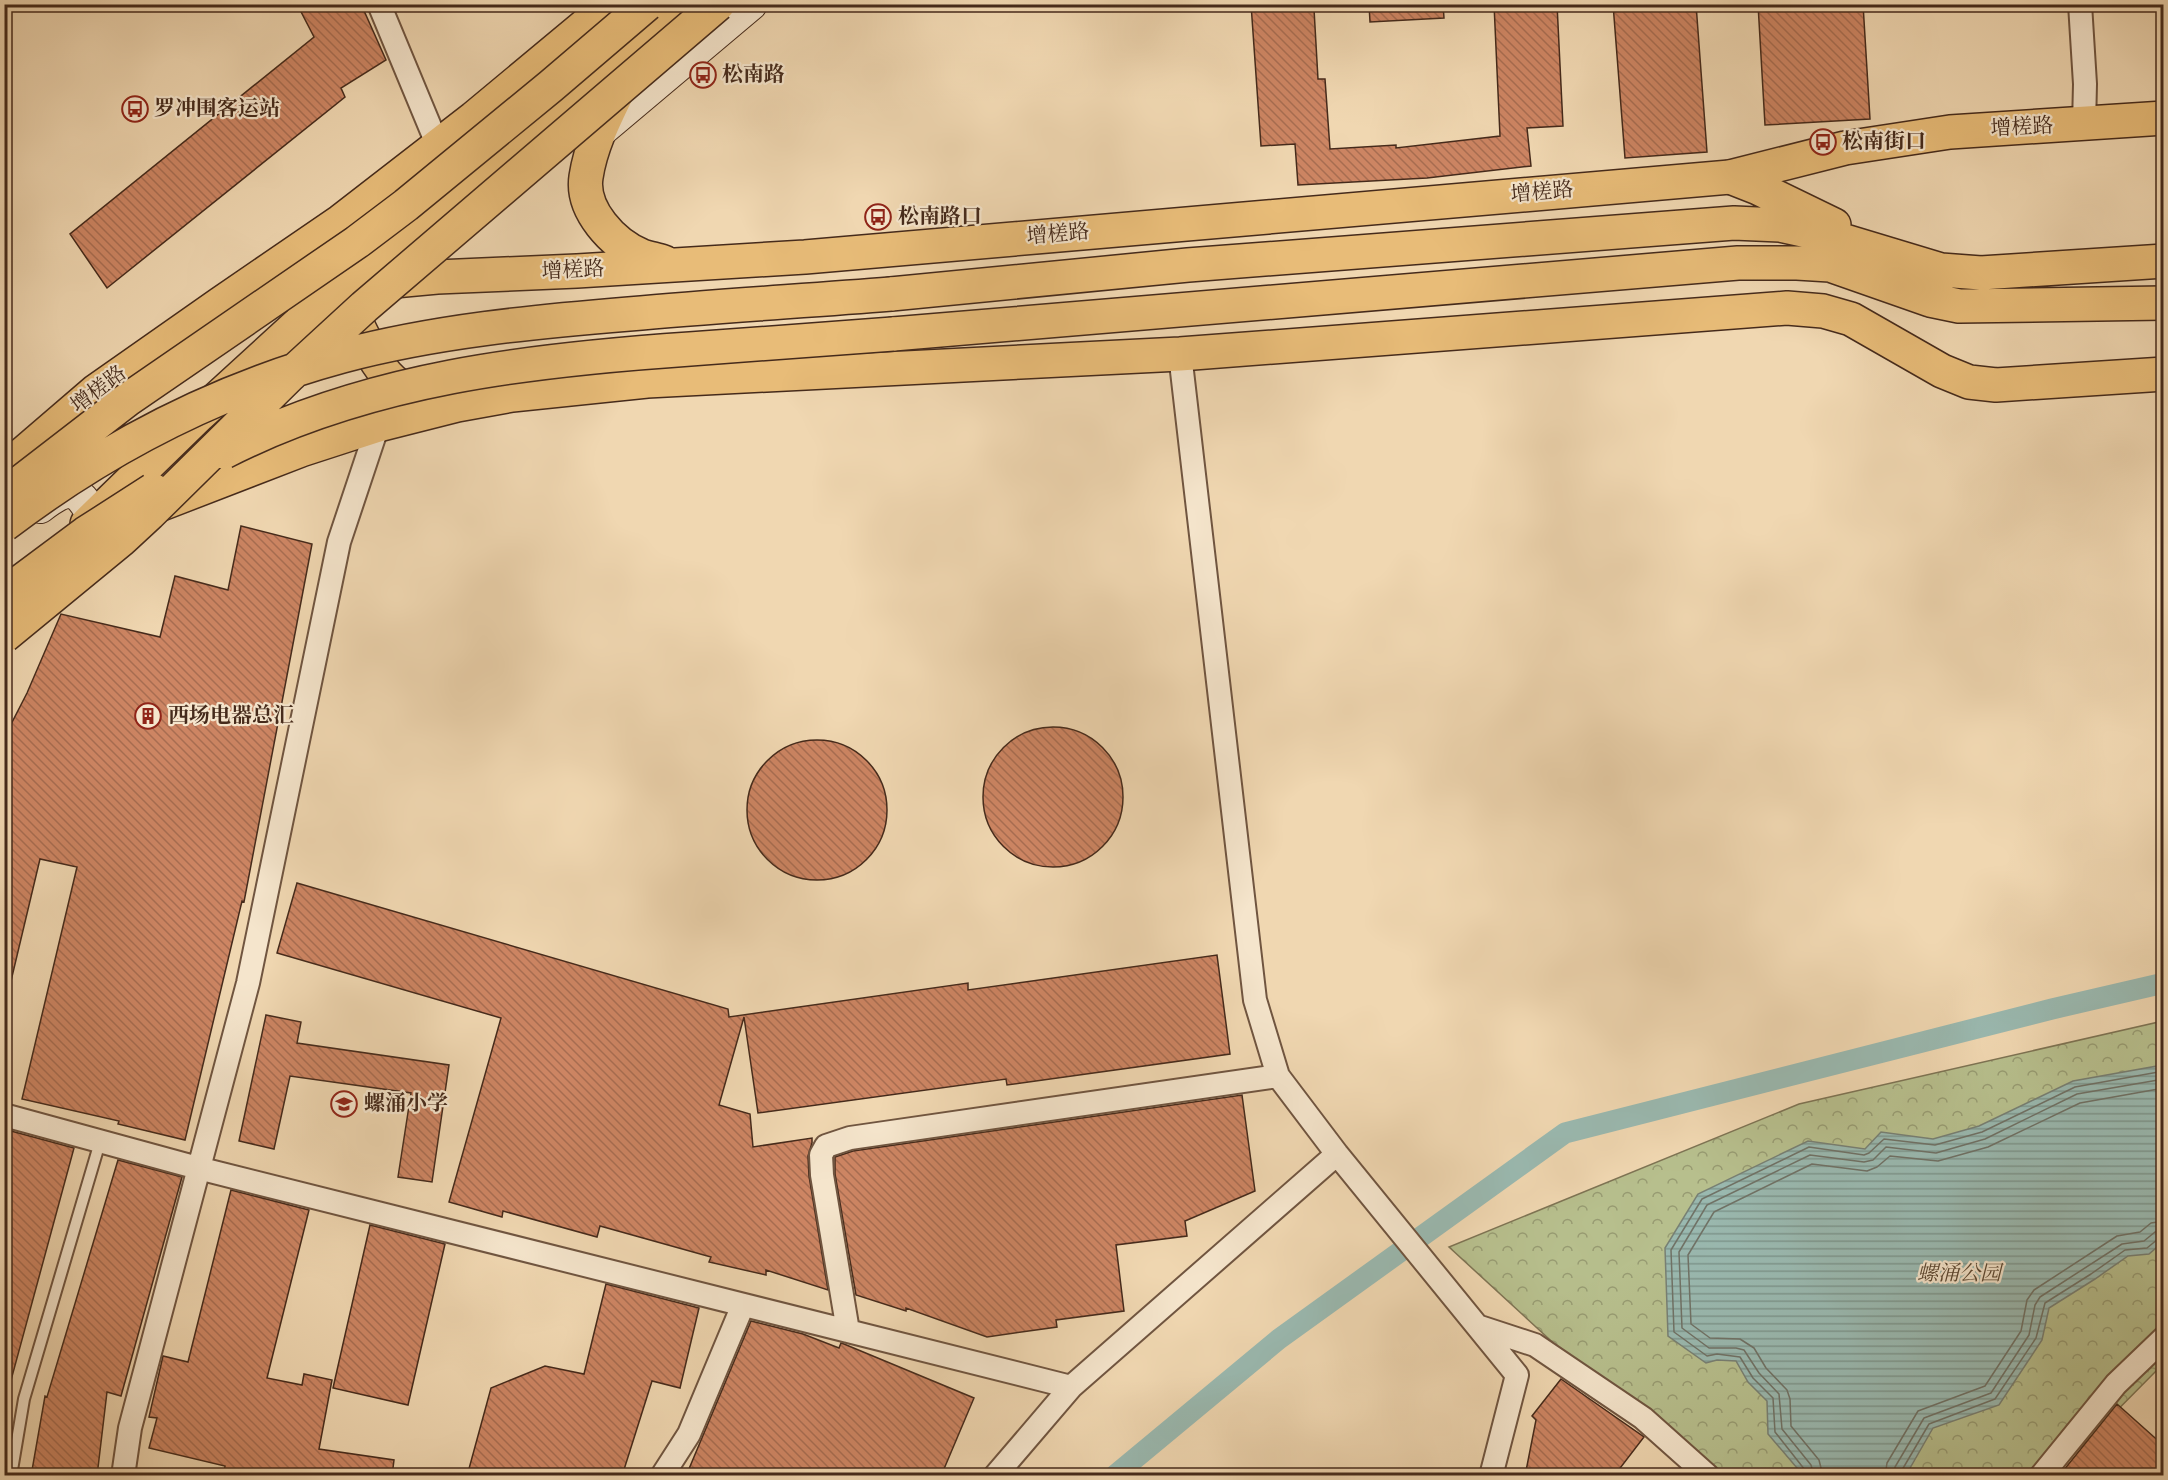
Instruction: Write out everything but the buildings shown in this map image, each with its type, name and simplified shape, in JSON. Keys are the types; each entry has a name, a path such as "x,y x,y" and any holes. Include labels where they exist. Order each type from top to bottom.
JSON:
{"main road":[{"path":"220,304 341,221 534,70 611,4"},
{"path":"4,495 127,400 357,242 398,211 647,4"},
{"path":"4,600 42,570 93,517 199,415 340,286 454,195 680,4"},
{"path":"4,636 149,514 290,375 364,307 718,4"},
{"path":"643,37 599,132 586,179 587,192 591,207 600,222 624,244 640,255 673,265"},
{"name":"增槎路","path":"4,470 66,415 220,304 340,286 437,277 816,256 1730,177 1857,146 1950,132 2084,125 2163,118"},
{"path":"1730,177 1790,203 1891,255"},
{"path":"341,221 334,232 331,244 332,260 340,286 377,362 396,384 407,390 468,402"},
{"name":"增槎路","path":"4,525 81,470 140,436 230,394 340,357 435,336 522,324 669,310 891,294 1188,266 1734,223 1780,225 1825,235 1941,270 1981,273 2163,261"},
{"path":"4,594 86,533 183,473 265,433 367,396 457,375 540,362 1738,263 1797,263 1830,266 1930,300 1959,306 2163,303"},
{"path":"1930,300 1985,293 2163,281"},
{"path":"42,570 141,513 247,470 378,425 468,402 546,391 647,381 1180,354 1787,308 1823,310 1851,319 1942,371 1969,382 1995,386 2163,374"}],"street":[{"path":"380,4 438,146"},
{"path":"599,132 751,4"},
{"path":"2080,4 2085,84 2084,125"},
{"path":"1180,354 1255,1000 1278,1076 1337,1154 1517,1375 1491,1476"},
{"path":"123,1476 130,1428 248,982 339,542 378,425"},
{"path":"4,540 52,497 62,493 73,492 82,496 93,517"},
{"path":"848,1331 822,1175 821,1155 826,1146 850,1138 1278,1076"},
{"path":"4,1116 198,1168 1071,1387"},
{"path":"995,1476 1071,1387 1337,1154"},
{"path":"662,1476 689,1434 743,1305"},
{"path":"1480,1327 1535,1346 1643,1418 1708,1476"},
{"path":"2041,1476 2116,1384 2163,1338"}],"lane":[{"path":"11,1476 24,1399 100,1142"}],"green space":[{"name":"螺涌公园","path":"2163,1021 2163,1364 2053,1475 1697,1475 1449,1247 1799,1104"}],"water":[{"path":"2163,1065 2163,1242 2149,1254 2128,1256 2049,1308 2042,1340 1999,1405 1933,1428 1906,1475 1803,1475 1768,1434 1767,1401 1748,1382 1736,1361 1717,1360 1706,1363 1668,1336 1665,1248 1698,1194 1808,1141 1865,1149 1881,1132 1933,1139 1979,1126 2073,1081"}],"waterway":[{"path":"1114,1476 1279,1339 1565,1133 2052,1009 2164,983"}],"place":[{"name":"松南路","path":"703,75"},
{"name":"罗冲围客运站","path":"135,109"},
{"name":"松南街口","path":"1823,142"},
{"name":"松南路口","path":"878,217"},
{"name":"西场电器总汇","path":"148,716"},
{"name":"螺涌小学","path":"344,1104"}]}
